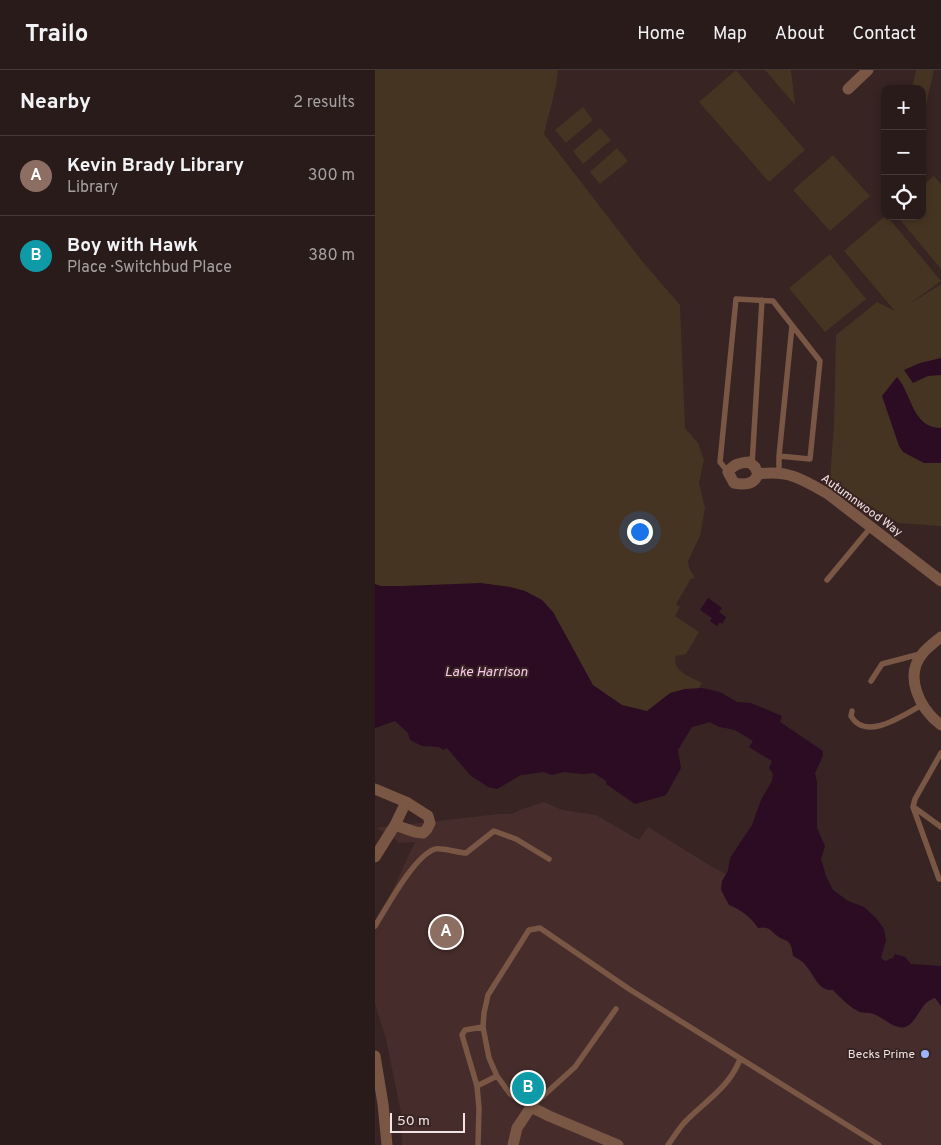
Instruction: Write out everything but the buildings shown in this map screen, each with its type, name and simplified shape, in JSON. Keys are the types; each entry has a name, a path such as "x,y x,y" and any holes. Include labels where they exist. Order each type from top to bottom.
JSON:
{"street":[{"path":"848,89 862,72"},
{"name":"Autumnwood Way","path":"755,470 752,483 742,485 734,483 728,472 732,465 749,462 755,470 779,472 807,482 828,494 941,581"},
{"path":"941,637 922,653 914,679 916,692 922,705 941,725"},
{"path":"375,788 406,802 428,816 430,822 423,833 395,825"},
{"path":"375,857 395,825 406,802"},
{"path":"375,1056 383,1104 387,1145"},
{"path":"513,1145 517,1128 531,1107 618,1145"}],"lane":[{"path":"728,472 719,462 736,299 773,301 820,361 810,459 779,456"},
{"path":"755,470 763,300"},
{"path":"779,472 792,326"},
{"path":"827,580 871,527"},
{"path":"871,681 882,664 922,653"},
{"path":"852,712 851,716 854,721 864,728 879,726 922,705"},
{"path":"941,753 915,799 913,807 939,879 941,879"},
{"path":"913,807 941,828"},
{"path":"375,926 402,883 424,855 437,848 466,854 494,831 516,839 549,859"},
{"path":"616,1008 575,1067 531,1107 510,1094 497,1076 489,1058 483,1027 488,995 529,930 540,928 629,989 879,1145"},
{"path":"478,1145 479,1108 477,1086 462,1035 465,1030 483,1027"},
{"path":"668,1145 684,1124 728,1082 735,1073 740,1059"},
{"path":"477,1086 497,1076"}],"shaded area":[{"path":"375,70 558,70 544,134 642,261 680,305 685,428 698,443 704,460 699,483 705,508 700,536 688,561 689,568 695,578 691,579 676,604 680,607 675,616 699,632 686,654 676,656 675,661 679,670 702,683 682,716 669,725 375,656"},
{"path":"736,70 805,150 769,182 699,102"},
{"path":"765,70 791,70 795,105"},
{"path":"916,70 934,70 926,105 926,85 913,85"},
{"path":"583,107 593,120 566,143 555,130"},
{"path":"600,128 611,140 583,164 573,151"},
{"path":"617,148 628,161 600,184 590,172"},
{"path":"833,155 870,196 830,231 793,190"},
{"path":"934,176 941,184 941,269 900,220 926,220 926,183"},
{"path":"881,219 890,220 941,281 908,305 941,284 941,526 898,523 830,481 834,423 836,335 877,302 895,311 844,251"},
{"path":"830,254 866,299 825,332 789,288"},
{"path":"544,802 562,810 596,815 639,840 648,827 709,865 783,905 941,998 941,1145 402,1145 401,1113 386,1039 375,1004 375,928 415,842 399,843 389,834 375,828 512,814"}],"water":[{"path":"941,358 941,375 928,376 913,383 904,370 920,363"},
{"path":"897,377 918,416 931,427 941,428 941,463 924,463 903,452 899,446 882,396"},
{"name":"Lake Harrison","path":"481,583 525,591 542,600 553,612 593,685 622,705 647,711 670,693 685,689 702,688 720,692 737,702 751,703 782,716 780,722 823,751 823,756 815,773 817,782 817,828 825,846 821,859 826,876 833,890 848,901 864,907 884,929 886,940 881,958 885,961 893,958 895,954 905,957 911,964 941,966 941,1006 935,998 930,1000 913,1021 904,1027 895,1026 875,1014 858,1011 833,990 828,990 820,985 803,963 793,956 791,945 787,941 768,928 758,928 745,914 729,905 721,890 722,881 728,871 730,858 752,825 761,800 772,781 773,774 769,768 772,761 749,747 753,741 739,732 710,722 692,727 678,750 681,768 666,795 635,804 606,784 606,781 594,773 564,772 552,775 544,772 521,775 497,789 488,787 470,775 447,748 443,750 439,747 422,746 410,740 408,733 395,721 375,728 375,584 381,586 402,586"},
{"path":"708,598 722,608 719,612 726,617 722,624 720,622 717,626 710,621 712,618 700,610"}],"place":[{"name":"Kevin Brady Library","path":"446,932"},
{"name":"Becks Prime","path":"925,1054"},
{"name":"Boy with Hawk","path":"528,1088"}]}
